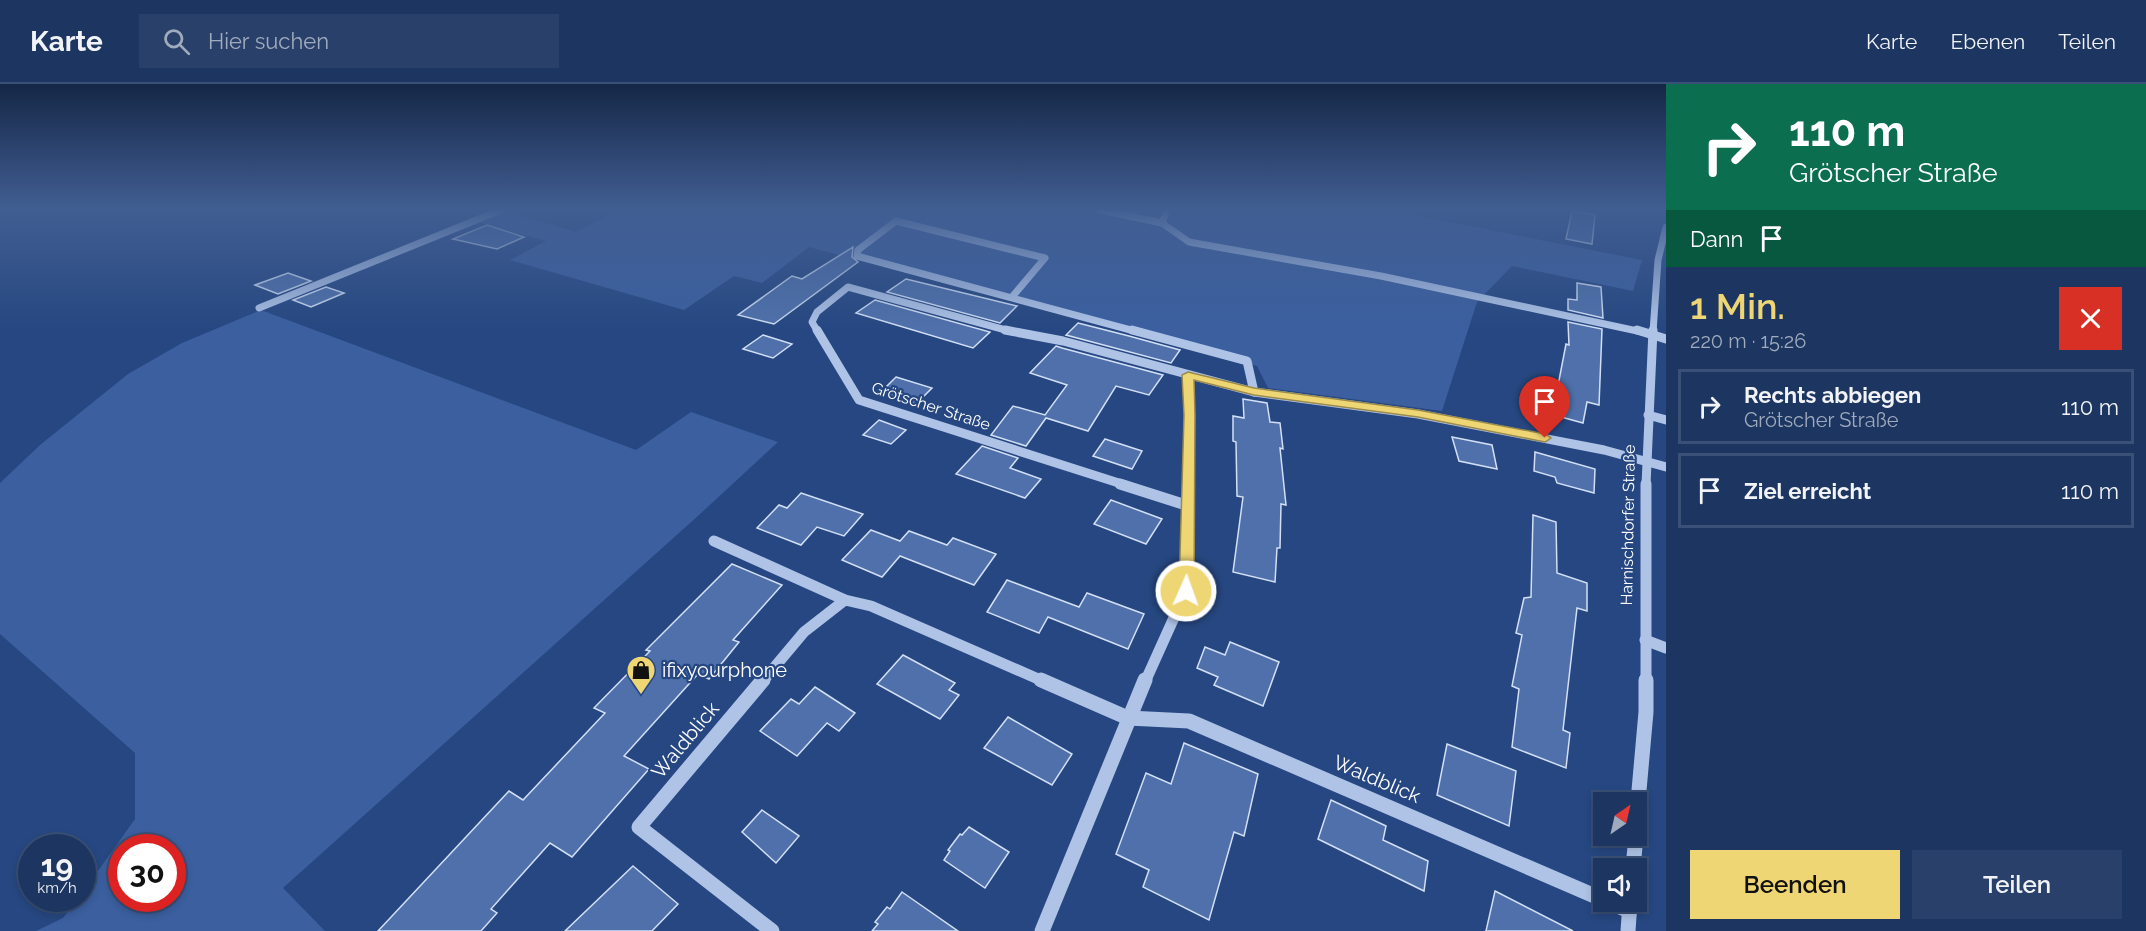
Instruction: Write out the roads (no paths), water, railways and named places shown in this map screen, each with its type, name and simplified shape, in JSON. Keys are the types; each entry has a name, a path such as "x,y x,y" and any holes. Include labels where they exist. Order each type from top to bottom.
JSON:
{"street":[{"path":"259,308 403,250"},
{"path":"859,250 857,256 1247,361 1254,392"},
{"path":"1011,250 1045,258 1012,297"},
{"path":"1232,250 1381,276 1637,330 1666,339"},
{"name":"Harnischdorfer Straße","path":"1639,792 1646,712 1648,415 1653,336 1662,261"},
{"name":"Grötscher Straße","path":"1189,506 859,400 812,322 817,312 848,286 1004,330 1063,341 1254,392 1418,414 1525,434 1666,467"},
{"path":"1042,931 1128,718 1186,591 1189,506 1190,392 1188,375"},
{"path":"1648,415 1666,420"},
{"path":"714,541 845,600"},
{"name":"Waldblick","path":"772,931 639,827 804,632 845,600 871,606 1128,718 1189,721 1593,896"},
{"path":"1645,640 1666,648"},
{"path":"1628,931 1630,912"}],"place":[{"name":"ifixyourphone","path":"641,696"}]}
